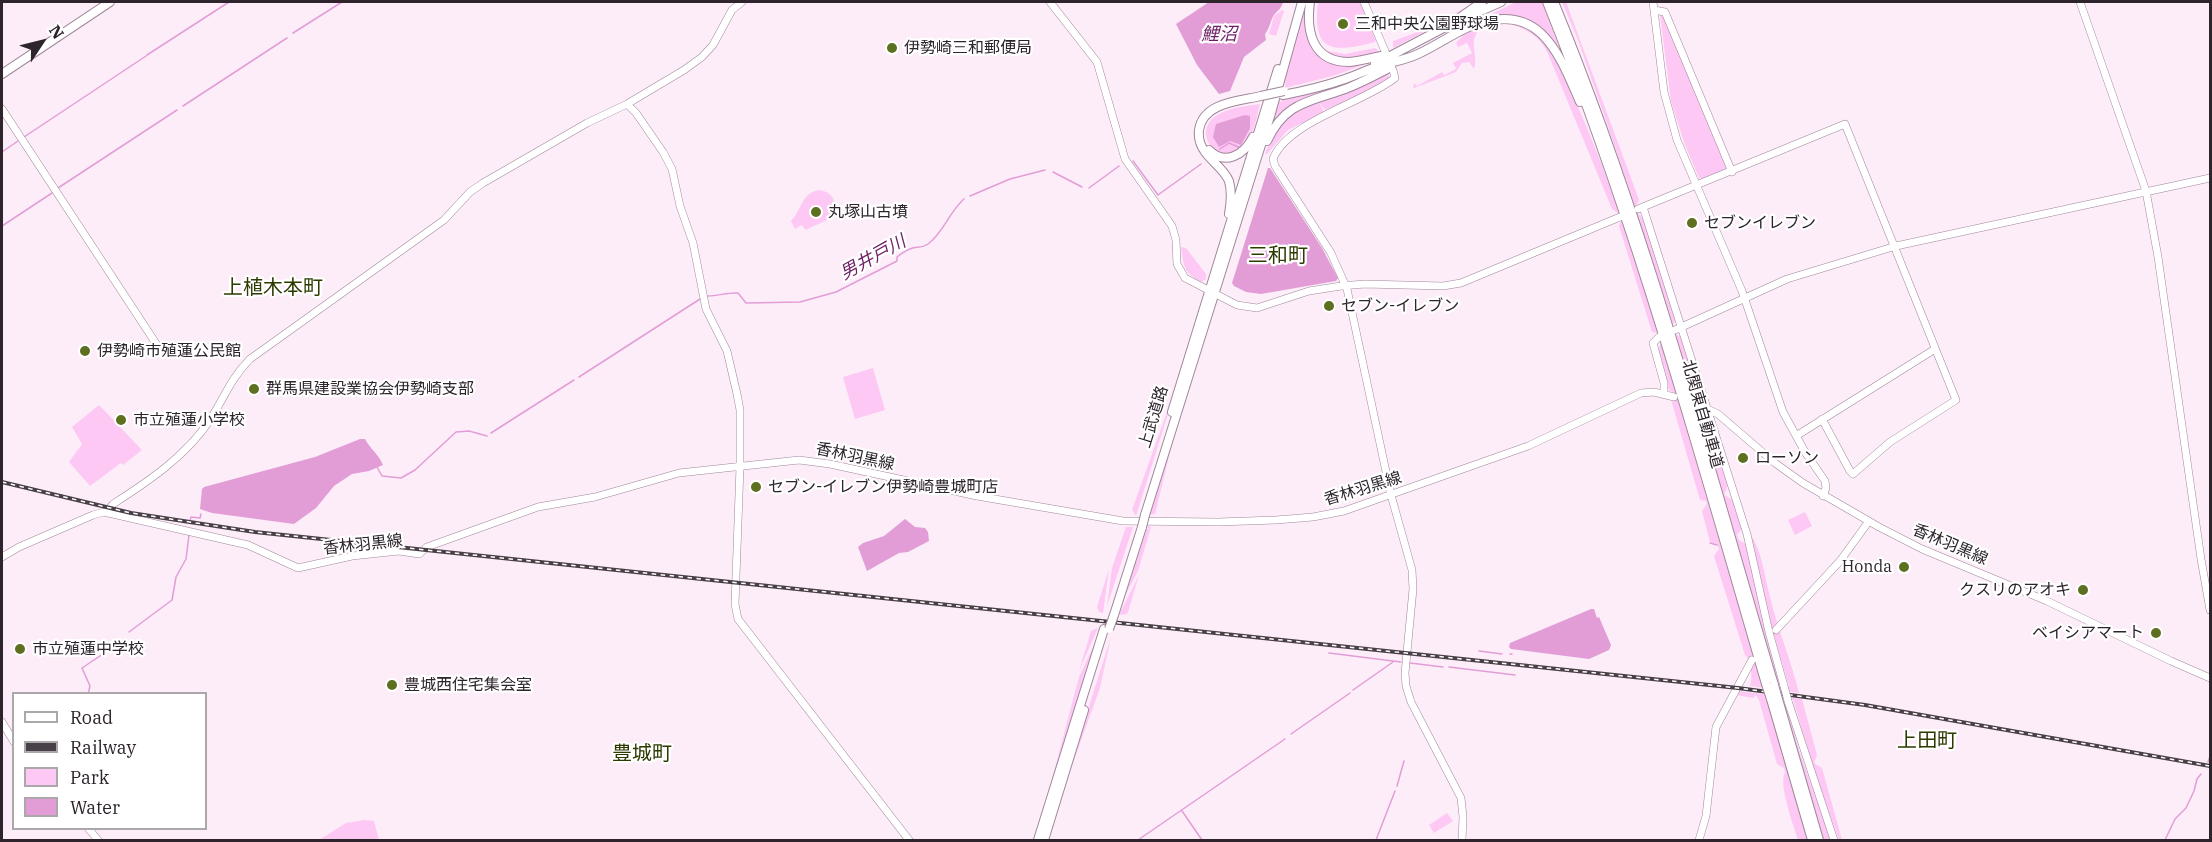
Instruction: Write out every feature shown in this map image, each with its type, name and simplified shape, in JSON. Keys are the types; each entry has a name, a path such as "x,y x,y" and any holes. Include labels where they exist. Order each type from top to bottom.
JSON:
{"highway":[{"path":"2,74 110,2"},
{"name":"上武道路","path":"1212,293 1219,258 1297,2"},
{"name":"上武道路","path":"1044,840 1142,515 1212,293 1247,192 1302,2"},
{"path":"1310,2 1308,20 1310,34 1315,45 1327,57 1347,62 1389,53 1501,2"},
{"path":"1451,24 1482,2"},
{"path":"1456,33 1467,23 1509,2"},
{"name":"北関東自動車道","path":"1547,2 1614,179 1770,685"},
{"name":"北関東自動車道","path":"1556,2 1643,246 1774,699 1812,840"},
{"path":"1247,192 1272,131 1287,112 1305,101 1362,82 1430,49 1456,33 1480,23 1501,18 1525,22 1545,35 1562,59 1614,179"},
{"path":"1283,93 1349,74 1378,63 1389,53"},
{"path":"1219,258 1229,213 1231,190 1226,175 1201,144 1199,126 1206,114 1218,107 1329,84 1380,66 1402,61"},
{"path":"1261,98 1227,107 1209,117 1203,128 1203,136 1210,151 1219,157 1233,158 1248,147 1277,73"},
{"name":"上武道路","path":"1038,840 1107,629"},
{"name":"北関東自動車道","path":"1774,699 1819,840"}],"street":[{"path":"107,512 113,504 182,454 210,420 237,372 250,358 444,220 470,192 483,183 587,123 627,104 702,57 713,45 732,10 742,2"},
{"path":"1050,2 1100,66 1121,150 1131,169 1172,226 1180,271 1188,281 1242,306 1257,308 1316,289 1346,285 1443,286 1461,283 1620,217"},
{"path":"1364,2 1389,53"},
{"path":"1653,2 1668,111 1677,140 1744,297 1775,393 1796,436 1825,481 1826,488 1823,496"},
{"path":"2080,2 2146,191 2158,257 2201,559 2211,610"},
{"path":"1654,10 1665,12 1732,172"},
{"path":"1394,70 1395,78 1379,89 1292,135 1282,144 1273,159 1275,166 1325,242 1346,285 1391,495 1412,570 1406,686 1411,702 1461,798 1462,840"},
{"path":"627,104 663,152 672,169 680,206 693,243 706,309 726,351 732,371 740,410 741,467 735,604 738,619 909,840"},
{"path":"2,109 157,345"},
{"path":"1822,419 1851,474 1854,474 1890,442 1956,400 1845,124 1641,208 1682,326 1702,407 1748,536 1769,632 1784,686 1834,840"},
{"path":"1675,330 1744,297 1807,271 1896,246 2211,178"},
{"path":"1659,337 1653,343 1664,383 1664,394"},
{"path":"1796,436 1935,349"},
{"name":"香林羽黒線","path":"2,557 89,516 107,512 248,544 298,568 352,556 399,551 419,554 427,547 537,507 596,497 679,473 799,460 812,460 977,496 1116,520 1218,522 1313,517 1344,511 1528,446 1641,393 1651,391 1674,397"},
{"name":"香林羽黒線","path":"1702,407 1721,416 1781,467 1823,496 1869,521 1922,549 2047,601 2211,678"},
{"path":"1776,630 1844,556 1869,521"},
{"path":"1699,840 1706,816 1716,728 1752,660"},
{"path":"2,722 12,739"}],"green space":[{"path":"1306,2 1306,19 1324,58 1376,60 1336,75 1285,88 1285,79"},
{"name":"三和中央公園野球場","path":"1318,2 1360,2 1375,42 1348,48 1328,45 1322,40 1318,31"},
{"path":"1477,2 1453,17 1393,48 1393,41 1429,28"},
{"path":"1516,2 1542,2 1560,50 1551,38 1534,23 1516,18 1479,20"},
{"path":"1562,2 1566,2 1639,200 1636,206 1645,221 1676,319 1673,325 1628,185 1578,40"},
{"path":"1284,11 1276,36 1269,34 1274,16"},
{"path":"1663,14 1728,169 1703,179 1699,178 1685,145 1671,101 1660,15"},
{"path":"1494,22 1528,27 1545,41 1557,59 1591,136 1612,192 1658,333 1652,332 1619,226 1621,221 1618,213 1612,209 1550,58 1540,41 1531,33 1514,25 1495,23 1487,25 1480,29 1475,37 1474,69 1469,62 1462,63 1456,72 1414,88 1413,87 1414,83 1417,86 1442,72 1444,75 1456,69 1453,63 1472,53 1467,43 1458,47 1456,43 1466,32"},
{"path":"1375,48 1381,53 1346,58 1326,52 1345,54"},
{"path":"1379,69 1372,75 1301,101 1270,131 1278,100 1282,102 1282,99"},
{"path":"1388,71 1389,78 1356,97 1325,110 1319,102 1324,112 1288,130 1267,154 1265,153 1275,131 1297,108"},
{"path":"1260,104 1253,130 1246,144 1237,152 1227,154 1212,147 1207,139 1206,130 1210,122 1219,114 1229,110"},
{"name":"丸塚山古墳","path":"819,190 832,196 834,213 831,217 806,230 801,225 795,229 791,221 802,202 813,192"},
{"path":"1181,247 1186,248 1206,274 1206,279 1201,282 1188,272"},
{"path":"1676,335 1681,336 1699,393 1699,408 1705,413 1728,485 1724,495 1733,500 1742,529 1737,535 1739,540 1746,544 1782,687 1789,687 1774,636 1751,535 1761,557 1773,609 1799,693 1750,686 1750,665 1714,556 1719,549 1717,544 1710,542 1702,511 1707,504 1706,501 1700,500 1672,403 1674,393 1669,390 1657,351 1661,343 1760,679 1778,687"},
{"path":"873,368 885,410 855,419 843,377"},
{"path":"1172,401 1136,516 1132,510"},
{"path":"99,405 142,450 90,486 69,462 82,444 72,427"},
{"path":"1175,432 1155,514 1148,515"},
{"path":"1805,512 1812,526 1795,535 1788,520"},
{"path":"1146,525 1151,527 1138,571 1120,606 1145,527 1150,530"},
{"path":"1126,527 1133,527 1107,606 1112,568"},
{"path":"1109,569 1103,613 1099,612 1097,607"},
{"path":"1139,575 1127,614 1119,615"},
{"path":"1098,628 1079,671 1091,631"},
{"path":"1098,636 1046,802 1079,677"},
{"path":"1111,637 1100,688 1056,810"},
{"path":"1738,691 1802,699 1817,755 1814,763 1822,768 1842,840 1839,840 1813,766 1793,700 1786,699 1785,702 1800,753 1831,840 1824,840 1782,699 1766,697 1807,840 1798,840 1785,796 1784,768 1777,764 1759,700 1756,695 1753,698 1737,695"},
{"path":"1447,813 1453,821 1434,833 1429,825"},
{"path":"374,821 379,840 319,840 346,823"}],"water":[{"name":"鯉沼","path":"1209,2 1283,2 1265,34 1266,40 1244,57 1230,91 1219,94 1197,65 1176,24"},
{"path":"1245,115 1250,116 1250,128 1241,145 1230,141 1219,147 1213,137 1216,124"},
{"path":"1268,168 1322,248 1338,278 1336,281 1261,294 1246,292 1232,283"},
{"path":"365,439 383,465 369,471 352,474 334,486 316,508 294,524 212,513 200,509 204,487 315,457"},
{"path":"905,519 915,527 925,528 929,541 908,552 899,553 867,571 858,547 884,536"},
{"path":"1594,609 1597,618 1599,617 1611,645 1609,650 1589,659 1509,647 1510,643"}],"waterway":[{"path":"147,55 229,2"},
{"path":"293,33 342,2"},
{"path":"183,106 287,38"},
{"path":"24,137 146,56"},
{"path":"58,188 177,110"},
{"path":"2,152 18,141"},
{"name":"男井戸川","path":"1220,149 1229,143 1241,148"},
{"name":"男井戸川","path":"1133,161 1158,195 1201,164"},
{"name":"男井戸川","path":"1089,188 1119,166"},
{"name":"男井戸川","path":"970,196 1010,179 1045,170"},
{"name":"男井戸川","path":"1053,172 1082,187"},
{"path":"2,226 52,193"},
{"name":"男井戸川","path":"708,296 738,293 746,303 800,302 836,292 897,261 897,257 907,250 928,244 964,199"},
{"name":"男井戸川","path":"579,377 700,299"},
{"name":"男井戸川","path":"491,433 574,380"},
{"name":"男井戸川","path":"377,467 382,476 401,478 415,470 456,432 469,431 487,436"},
{"name":"男井戸川","path":"190,521 191,517 200,518 201,514"},
{"name":"男井戸川","path":"129,632 172,600 176,577 186,559 189,535"},
{"path":"1710,543 1717,545"},
{"name":"男井戸川","path":"118,645 125,640"},
{"name":"男井戸川","path":"88,692 90,686 82,668 112,648"},
{"path":"1479,651 1502,654"},
{"path":"1329,653 1401,662"},
{"path":"1353,690 1393,662"},
{"path":"1410,663 1443,667"},
{"path":"1449,667 1515,675"},
{"path":"1291,734 1350,693"},
{"path":"1138,840 1285,739"},
{"path":"2208,762 2210,756"},
{"path":"1397,786 1404,761"},
{"path":"2165,840 2175,819 2186,808 2201,774"},
{"path":"1376,840 1395,791"},
{"path":"1182,811 1202,840"}],"railway":[{"path":"2,482 131,513 255,532 1738,688 1865,705 2210,766"}],"place":[{"name":"三和中央公園野球場","path":"1343,24"},
{"name":"伊勢崎三和郵便局","path":"892,48"},
{"name":"丸塚山古墳","path":"816,212"},
{"name":"セブンイレブン","path":"1692,223"},
{"name":"セブン-イレブン","path":"1329,306"},
{"name":"伊勢崎市殖蓮公民館","path":"85,351"},
{"name":"群馬県建設業協会伊勢崎支部","path":"254,389"},
{"name":"市立殖蓮小学校","path":"121,420"},
{"name":"ローソン","path":"1743,458"},
{"name":"セブン-イレブン伊勢崎豊城町店","path":"756,487"},
{"name":"Honda","path":"1904,567"},
{"name":"クスリのアオキ","path":"2083,590"},
{"name":"ベイシアマート","path":"2156,633"},
{"name":"市立殖蓮中学校","path":"20,649"},
{"name":"豊城西住宅集会室","path":"392,685"}],"district":[{"name":"三和町","path":"1278,256"},
{"name":"上植木本町","path":"273,288"},
{"name":"上田町","path":"1927,741"},
{"name":"豊城町","path":"642,754"}]}
